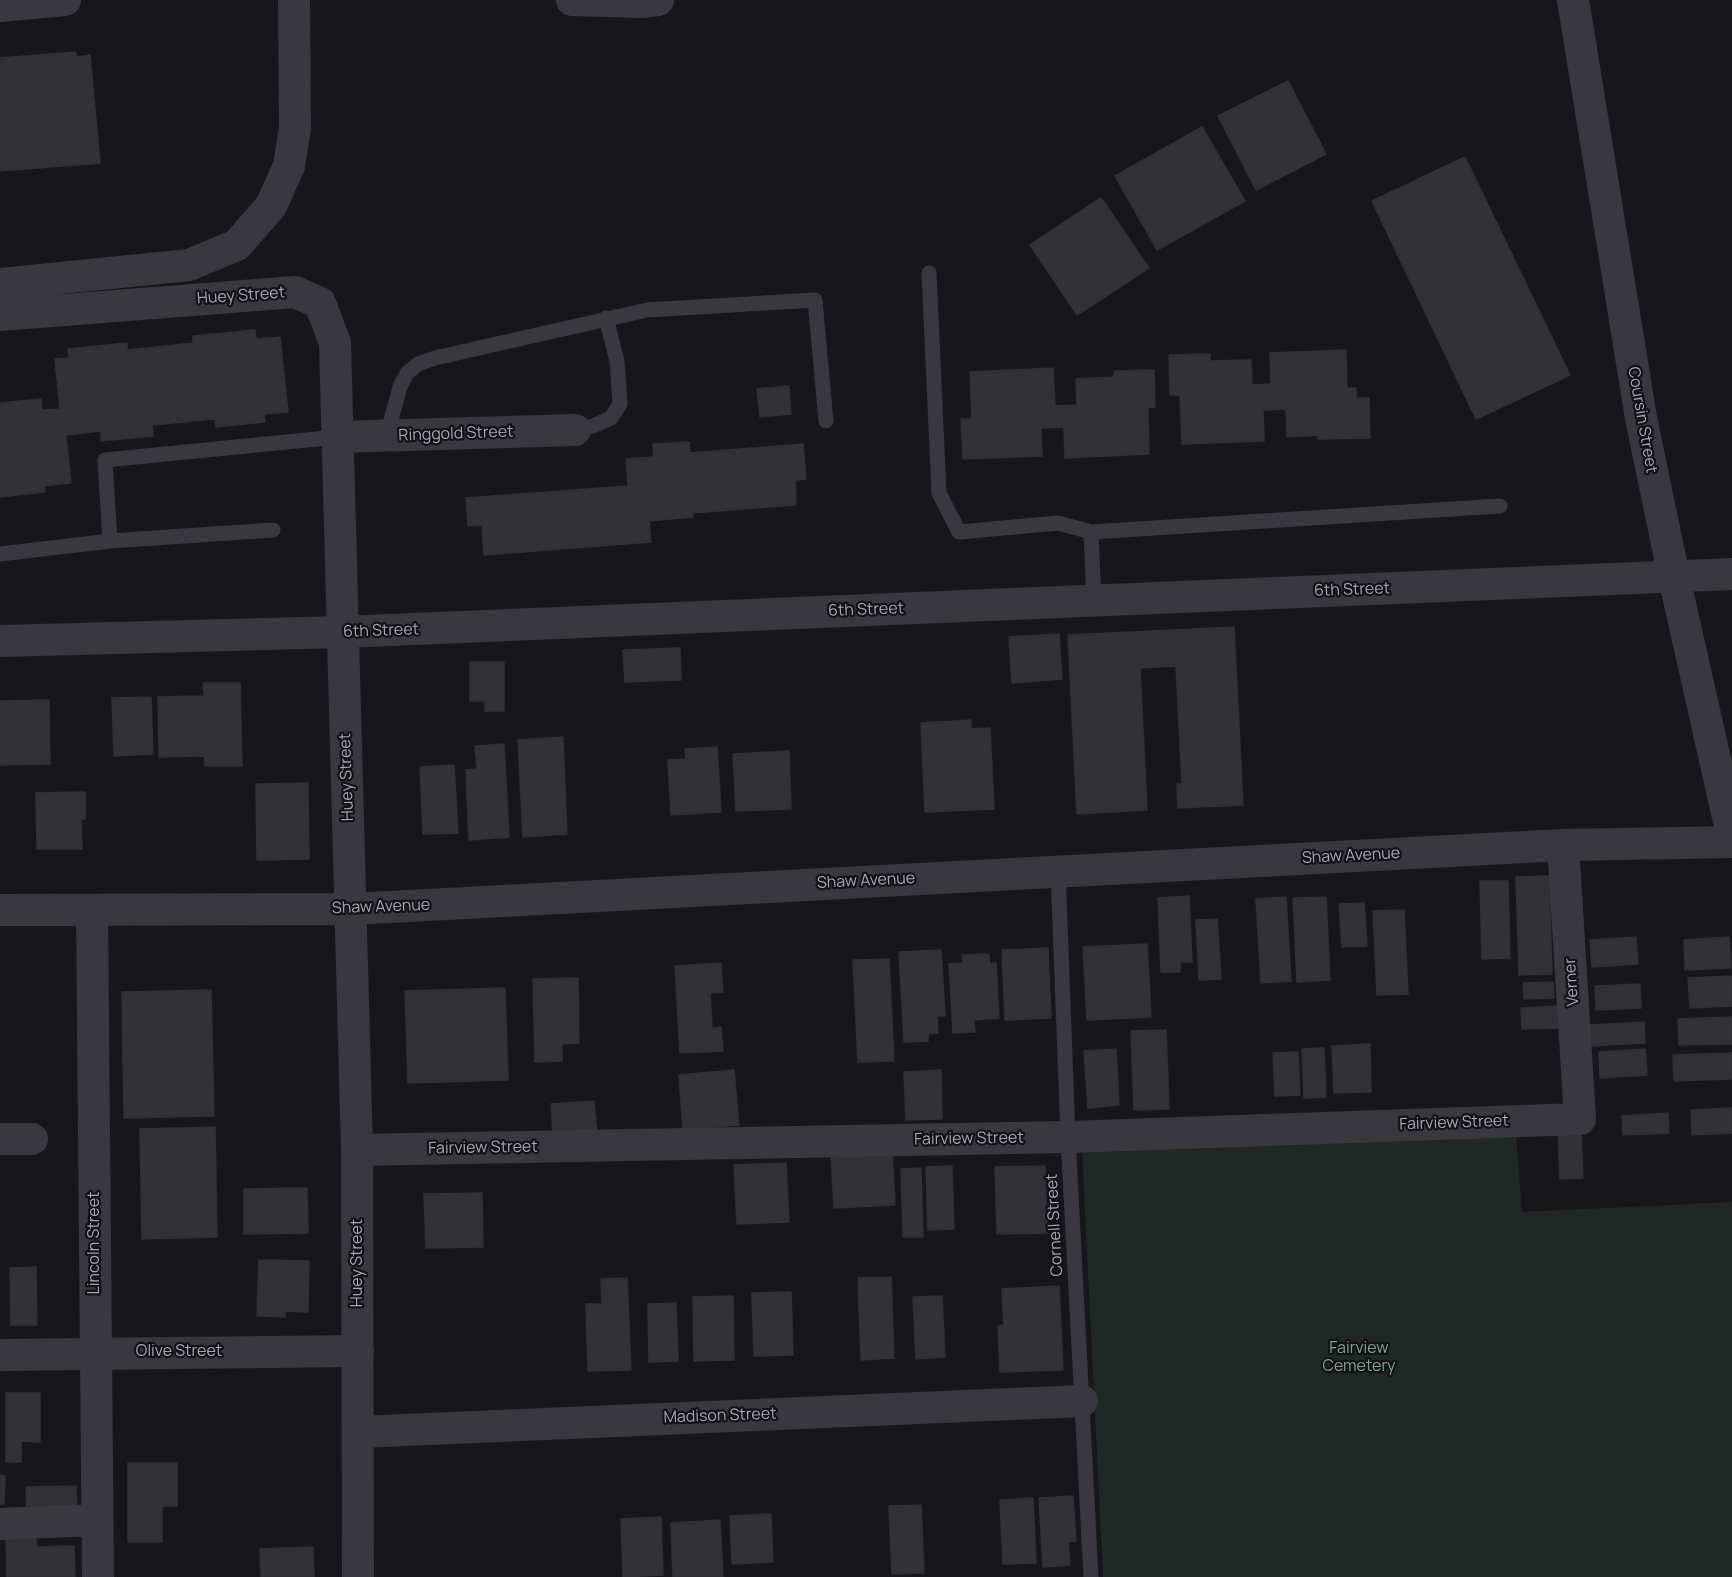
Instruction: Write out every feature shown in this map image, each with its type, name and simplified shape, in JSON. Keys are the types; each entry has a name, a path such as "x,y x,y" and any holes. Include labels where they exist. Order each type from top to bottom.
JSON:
{"street":[{"path":"0,6 65,0"},
{"path":"0,284 189,265 237,244 271,206 289,166 295,128 294,0"},
{"path":"572,0 642,2 657,0"},
{"name":"Coursin Street","path":"1574,0 1641,418 1732,835"},
{"name":"Huey Street","path":"0,315 295,292 320,303 334,343 352,909 357,1150 358,1577"},
{"name":"Ringgold Street","path":"337,436 575,430"},
{"name":"6th Street","path":"0,641 342,632 1732,574"},
{"name":"Shaw Avenue","path":"0,910 352,909 1563,845 1732,842"},
{"name":"Verner","path":"1563,845 1580,1119"},
{"name":"Lincoln Street","path":"92,910 98,1577"},
{"name":"Fairview Street","path":"357,1150 1068,1137 1580,1119"},
{"path":"0,1139 32,1139"},
{"name":"Olive Street","path":"0,1354 358,1351"},
{"name":"Madison Street","path":"358,1432 1082,1401"},
{"path":"0,1524 97,1520"}],"lane":[{"path":"929,273 939,493 959,532 1058,523 1091,532 1500,506"},
{"path":"387,435 400,387 407,373 418,364 435,358 646,310 815,300 826,421"},
{"path":"575,430 611,418 620,404 617,361 606,318"},
{"path":"110,541 105,460 337,436"},
{"path":"0,554 110,541 273,530"},
{"path":"1091,532 1094,601"},
{"name":"Cornell Street","path":"1058,870 1068,1137 1091,1577"}],"green space":[{"name":"Fairview Cemetery","path":"1516,1134 1522,1212 1732,1202 1732,1577 1103,1577 1082,1150"}],"building":[{"path":"75,52 77,57 90,55 100,163 0,171 0,58"},
{"path":"1288,81 1326,154 1256,190 1218,116"},
{"path":"1202,127 1245,201 1157,250 1115,176"},
{"path":"1465,157 1570,375 1476,419 1372,201"},
{"path":"1101,198 1149,268 1077,315 1030,245"},
{"path":"255,330 256,339 280,337 288,412 264,414 265,422 216,427 215,419 152,425 153,436 101,441 101,431 66,435 71,483 44,486 45,492 0,497 0,403 41,399 42,410 60,409 55,359 69,358 68,349 127,343 127,350 193,343 193,336"},
{"path":"1346,350 1347,388 1356,388 1356,398 1369,398 1370,438 1318,439 1318,435 1287,437 1286,409 1263,410 1264,441 1182,444 1180,395 1170,395 1169,355 1210,354 1210,361 1251,360 1252,385 1271,384 1270,353"},
{"path":"1053,368 1055,406 1077,405 1076,379 1114,377 1114,371 1154,370 1155,407 1148,408 1149,454 1065,458 1064,427 1041,428 1042,456 963,459 961,419 972,419 970,372"},
{"path":"789,386 791,414 760,417 757,389"},
{"path":"689,442 690,453 803,444 806,479 795,480 796,505 692,513 693,517 649,521 651,542 484,555 482,525 468,526 466,498 628,486 626,459 654,457 653,444"},
{"path":"1234,627 1243,805 1178,808 1177,784 1182,784 1176,666 1140,668 1147,810 1077,814 1068,635"},
{"path":"1059,634 1062,679 1012,683 1009,637"},
{"path":"680,648 681,680 625,682 623,650"},
{"path":"470,662 504,662 504,711 485,711 485,701 470,701"},
{"path":"203,683 240,683 242,766 205,766 204,756 159,757 158,697 204,696"},
{"path":"151,697 153,754 114,756 112,698"},
{"path":"49,700 50,764 0,765 0,701"},
{"path":"971,720 971,729 990,728 994,809 925,812 921,723"},
{"path":"563,737 567,834 523,837 518,740"},
{"path":"504,744 509,837 469,840 466,770 477,769 475,746"},
{"path":"717,747 721,812 671,815 668,760 686,759 685,749"},
{"path":"789,751 791,809 736,811 733,754"},
{"path":"454,765 458,833 423,834 420,767"},
{"path":"308,783 309,859 257,860 256,784"},
{"path":"85,792 85,819 81,819 82,849 37,849 36,793"},
{"path":"1549,876 1552,974 1519,975 1516,877"},
{"path":"1480,881 1508,881 1510,958 1482,959"},
{"path":"1189,896 1192,962 1180,962 1180,972 1161,972 1158,898"},
{"path":"1286,897 1291,981 1261,983 1256,899"},
{"path":"1326,897 1330,980 1297,982 1293,898"},
{"path":"1364,903 1367,946 1342,947 1339,904"},
{"path":"1404,910 1408,994 1377,995 1373,911"},
{"path":"1217,919 1221,979 1199,980 1196,920"},
{"path":"1636,937 1638,964 1592,967 1590,940"},
{"path":"1729,937 1731,968 1685,970 1684,940"},
{"path":"1147,944 1151,1017 1087,1020 1083,947"},
{"path":"1048,948 1051,1018 1005,1020 1002,950"},
{"path":"941,950 945,1016 937,1016 938,1033 928,1034 928,1041 904,1042 899,952"},
{"path":"989,954 990,964 996,963 999,1018 974,1020 975,1032 953,1033 949,964 963,963 962,955"},
{"path":"889,959 894,1061 858,1062 853,960"},
{"path":"721,963 723,992 710,993 712,1028 721,1027 723,1051 680,1053 675,966"},
{"path":"1732,976 1732,1006 1690,1008 1688,978"},
{"path":"578,978 579,1043 562,1044 562,1061 535,1062 533,979"},
{"path":"1553,982 1554,998 1524,999 1523,983"},
{"path":"1640,984 1641,1008 1596,1010 1595,986"},
{"path":"505,988 508,1080 408,1083 405,991"},
{"path":"211,990 214,1116 124,1118 122,992"},
{"path":"1557,1006 1558,1028 1522,1029 1521,1008"},
{"path":"1732,1017 1732,1044 1679,1045 1678,1019"},
{"path":"1644,1022 1645,1043 1590,1046 1590,1025"},
{"path":"1166,1030 1169,1109 1134,1110 1131,1031"},
{"path":"1370,1044 1371,1092 1334,1093 1332,1046"},
{"path":"1324,1048 1326,1097 1304,1098 1302,1049"},
{"path":"1116,1049 1119,1105 1088,1108 1084,1051"},
{"path":"1645,1049 1647,1075 1600,1078 1599,1052"},
{"path":"1298,1052 1300,1095 1275,1096 1273,1053"},
{"path":"1732,1053 1732,1079 1674,1081 1673,1055"},
{"path":"734,1070 739,1125 683,1129 679,1075"},
{"path":"941,1070 942,1119 906,1120 904,1072"},
{"path":"594,1101 597,1132 553,1135 551,1104"},
{"path":"1732,1108 1732,1133 1692,1135 1691,1110"},
{"path":"1668,1113 1669,1133 1623,1135 1622,1116"},
{"path":"215,1127 217,1237 142,1239 140,1129"},
{"path":"1581,1129 1583,1178 1560,1179 1558,1130"},
{"path":"892,1151 895,1205 834,1208 831,1154"},
{"path":"786,1163 789,1222 737,1224 734,1165"},
{"path":"952,1166 954,1229 928,1230 926,1167"},
{"path":"1045,1166 1047,1233 997,1234 995,1167"},
{"path":"921,1168 923,1237 903,1237 901,1169"},
{"path":"307,1188 308,1233 244,1234 244,1189"},
{"path":"482,1193 483,1247 426,1248 424,1194"},
{"path":"259,1260 309,1261 308,1312 285,1311 285,1317 257,1316"},
{"path":"36,1267 37,1325 11,1325 10,1268"},
{"path":"891,1277 894,1358 861,1360 858,1278"},
{"path":"627,1278 631,1370 588,1371 586,1304 602,1304 601,1279"},
{"path":"1059,1286 1063,1370 1000,1372 998,1326 1004,1325 1002,1289"},
{"path":"791,1292 793,1355 754,1356 752,1293"},
{"path":"733,1296 734,1360 694,1361 693,1297"},
{"path":"942,1296 945,1357 916,1359 913,1297"},
{"path":"676,1303 678,1361 649,1362 648,1304"},
{"path":"6,1393 40,1393 40,1442 21,1441 21,1462 6,1462"},
{"path":"128,1463 177,1463 177,1506 162,1506 162,1542 128,1542"},
{"path":"0,1475 5,1476 4,1504 0,1504"},
{"path":"76,1486 77,1512 27,1513 26,1487"},
{"path":"1073,1496 1076,1541 1068,1542 1070,1565 1043,1567 1039,1498"},
{"path":"1033,1498 1036,1563 1003,1564 1000,1500"},
{"path":"921,1505 924,1573 892,1574 889,1506"},
{"path":"771,1514 773,1562 732,1564 730,1516"},
{"path":"661,1517 663,1575 623,1577 621,1519"},
{"path":"720,1520 723,1577 673,1577 671,1523"},
{"path":"36,1539 36,1547 74,1546 75,1577 7,1577 6,1540"},
{"path":"313,1547 314,1577 261,1577 260,1549"}]}
